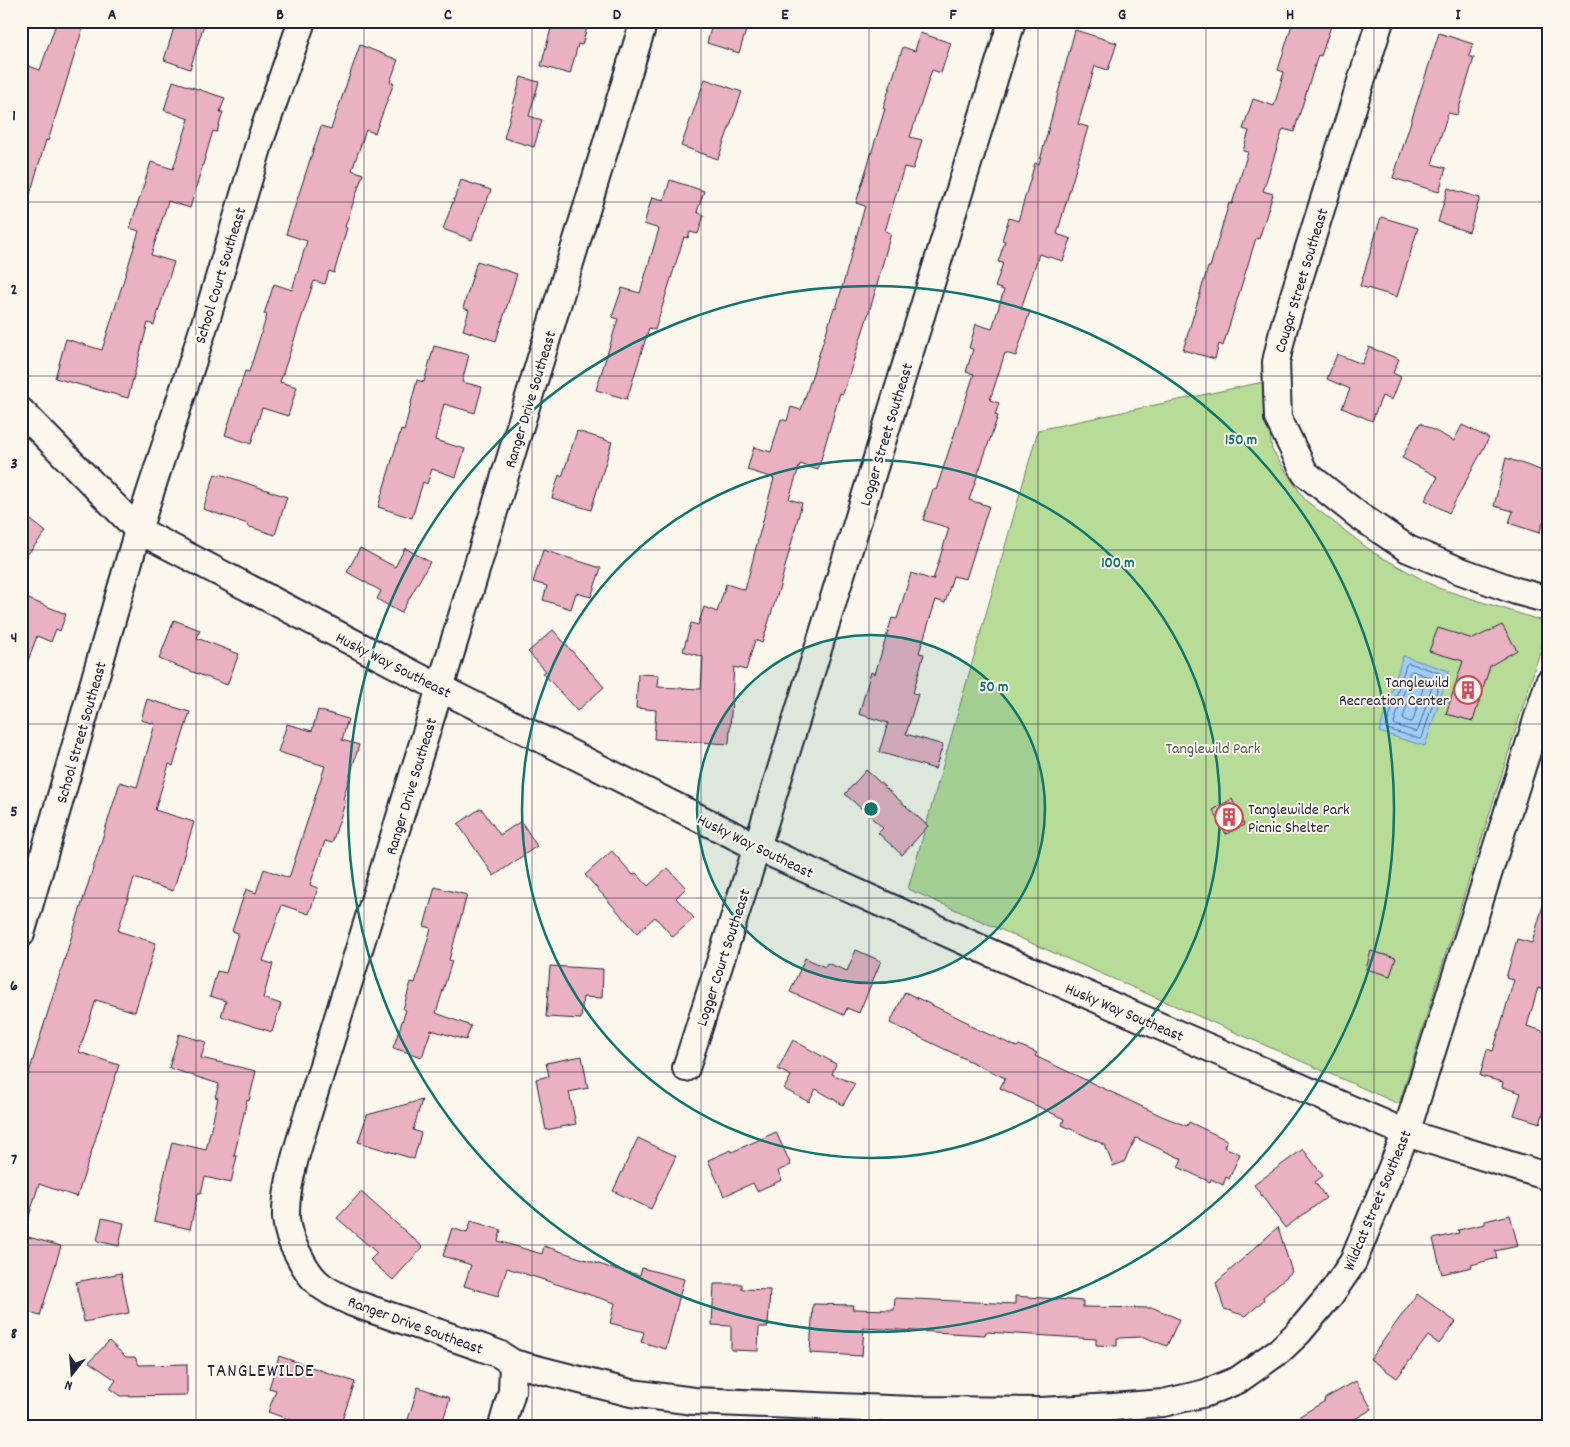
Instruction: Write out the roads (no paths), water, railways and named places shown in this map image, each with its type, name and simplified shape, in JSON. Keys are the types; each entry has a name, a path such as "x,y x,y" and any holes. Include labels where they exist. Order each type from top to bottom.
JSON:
{"street":[{"name":"School Court Southeast","path":"138,530 208,314 261,138 302,21"},
{"name":"Ranger Drive Southeast","path":"513,1363 499,1354 483,1348 372,1311 335,1294 317,1283 303,1266 293,1245 286,1220 287,1200 291,1175 307,1117 644,21"},
{"name":"Logger Street Southeast","path":"757,847 1012,21"},
{"name":"Cougar Street Southeast","path":"1380,21 1280,344 1276,362 1278,418 1305,473 1358,515 1408,549 1516,591 1549,600"},
{"name":"Husky Way Southeast","path":"21,411 138,530 440,688 757,847 993,954 1406,1132 1549,1177"},
{"name":"School Street Southeast","path":"21,934 138,530"},
{"name":"Wildcat Street Southeast","path":"513,1363 631,1393 694,1401 802,1407 912,1410 1040,1411 1163,1403 1206,1393 1238,1380 1279,1351 1298,1332 1331,1294 1352,1262 1406,1132 1549,682"},
{"name":"Logger Court Southeast","path":"686,1068 757,847"},
{"path":"502,1426 512,1391 513,1363"}],"water":[{"path":"1403,656 1449,671 1425,746 1379,732"}],"place":[{"name":"Tanglewild Recreation Center","path":"1468,690"},
{"name":"Tanglewilde Park Picnic Shelter","path":"1229,817"}],"district":[{"name":"TANGLEWILDE","path":"261,1369"}],"park label":[{"name":"Tanglewild Park","path":"1213,747"}]}
